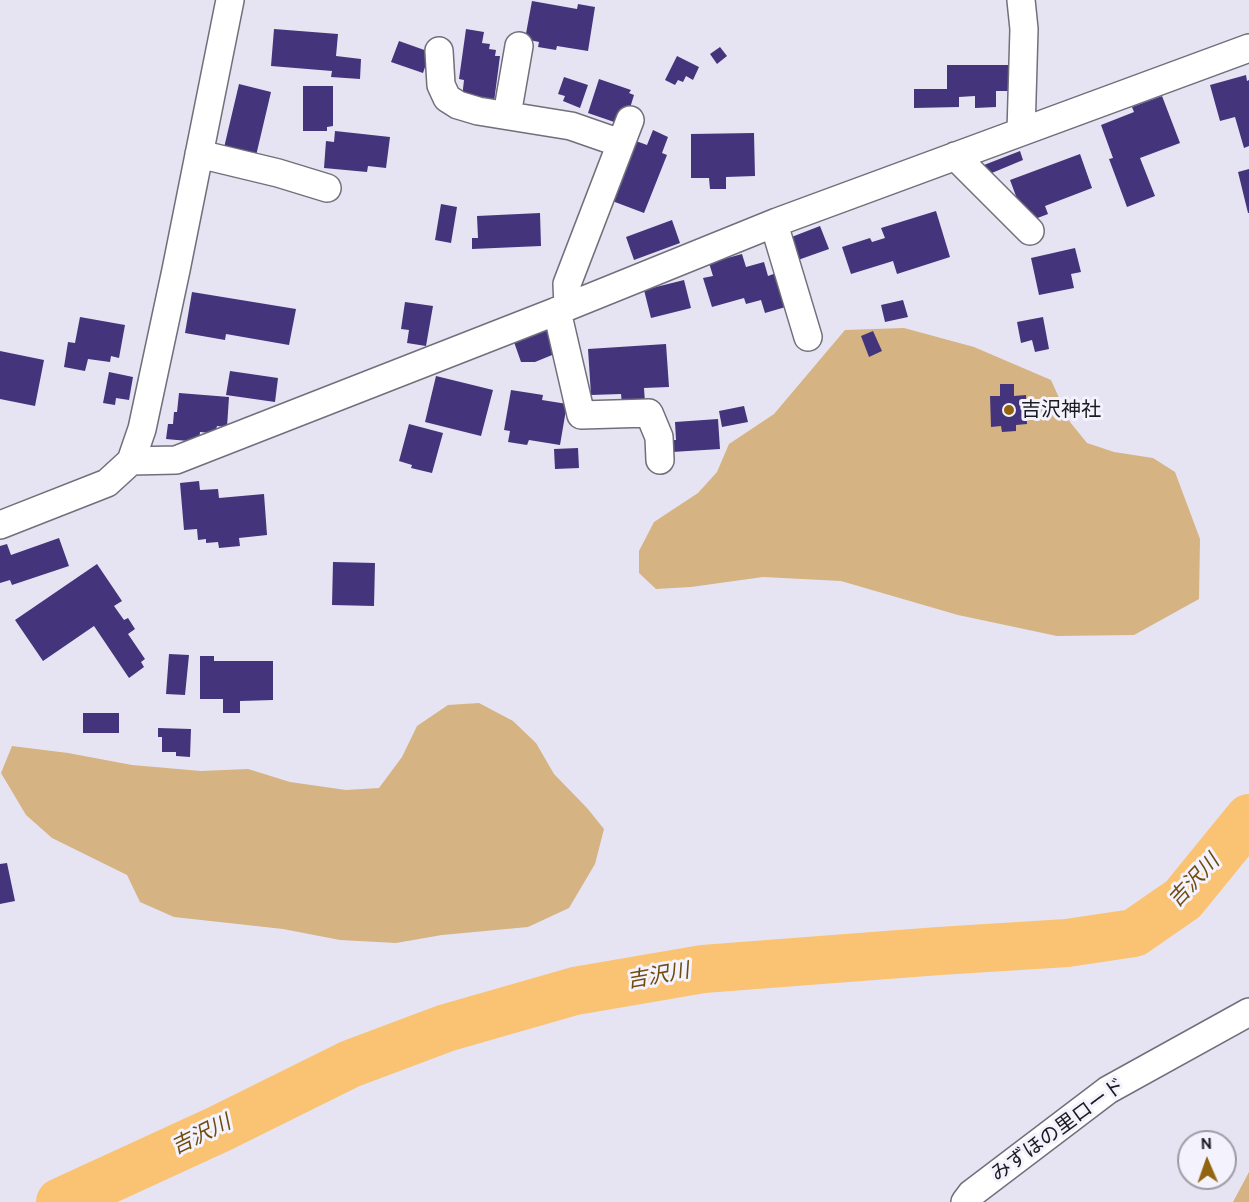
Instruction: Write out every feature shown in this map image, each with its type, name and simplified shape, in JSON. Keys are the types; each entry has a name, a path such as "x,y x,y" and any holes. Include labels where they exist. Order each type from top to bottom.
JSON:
{"street":[{"path":"0,525 106,483 131,461 142,429 230,0"},
{"path":"1021,0 1024,29 1021,132"},
{"path":"507,116 519,46"},
{"path":"131,461 176,460 774,224 1249,48"},
{"path":"439,51 441,85 447,98 458,105 478,111 571,126 625,131 567,284 562,308 581,415 649,413 659,437 660,460"},
{"path":"199,154 278,172 327,188"},
{"path":"955,156 1030,231"},
{"path":"774,224 808,337"},
{"name":"みずほの里ロード","path":"965,1202 971,1194 1108,1090 1249,1012"}],"shaded area":[{"path":"904,328 974,347 1051,380 1070,422 1087,443 1114,452 1153,458 1175,472 1200,539 1199,599 1134,635 1057,636 958,615 841,581 763,577 691,587 656,589 639,573 639,551 654,522 698,493 717,472 729,444 774,414 845,330"},
{"path":"479,703 513,721 536,743 554,774 604,829 595,864 569,908 528,927 442,935 396,943 340,940 283,929 174,917 140,902 127,875 52,838 26,815 1,773 12,746 68,753 132,765 201,771 248,769 290,782 346,790 379,788 402,757 417,726 448,705"},
{"path":"1249,1172 1249,1202 1233,1202"}],"building":[{"path":"532,1 577,9 578,4 595,7 588,51 557,46 556,50 538,47 539,42 525,39"},
{"path":"274,29 338,34 336,56 361,59 360,79 331,77 332,71 271,66"},
{"path":"466,29 484,32 482,43 490,44 489,49 496,50 495,56 500,56 494,102 462,98 464,80 459,79"},
{"path":"399,41 430,52 423,73 391,62"},
{"path":"720,47 727,56 717,64 710,54"},
{"path":"677,56 699,67 693,80 686,76 683,82 678,80 675,85 665,80"},
{"path":"947,65 1014,65 1014,91 996,91 996,107 975,108 975,96 959,97 959,107 914,108 914,89 947,89"},
{"path":"1246,75 1247,81 1249,80 1249,146 1244,148 1235,117 1220,121 1210,85"},
{"path":"564,77 588,85 580,108 563,101 565,96 558,94"},
{"path":"599,79 631,90 629,93 634,95 630,108 625,107 620,124 588,113"},
{"path":"239,84 271,92 255,160 223,152"},
{"path":"303,86 333,86 333,126 327,127 327,131 303,131"},
{"path":"1162,96 1180,143 1140,158 1155,196 1127,207 1109,159 1113,158 1101,125 1134,112 1132,107"},
{"path":"653,130 668,137 662,153 667,155 644,213 607,199 636,141 647,145"},
{"path":"335,131 390,137 386,168 368,166 367,172 324,168 326,141 334,142"},
{"path":"754,133 755,176 726,177 726,189 710,189 709,178 691,178 691,134"},
{"path":"1020,151 1023,160 987,175 984,165"},
{"path":"1080,154 1092,188 1045,206 1048,214 1035,219 1032,212 1023,215 1010,180"},
{"path":"1249,169 1249,213 1248,213 1238,172"},
{"path":"441,204 457,207 451,243 435,240"},
{"path":"936,211 950,257 897,274 893,261 851,274 842,247 870,238 872,242 885,238 881,228"},
{"path":"540,213 541,246 472,249 472,238 478,238 477,216"},
{"path":"672,220 680,243 634,260 626,237"},
{"path":"820,226 829,249 798,260 789,238"},
{"path":"1075,248 1081,272 1071,274 1074,288 1039,295 1031,258"},
{"path":"742,254 746,267 764,262 768,276 779,272 789,306 765,313 761,300 746,304 744,298 712,307 703,278 713,276 709,263"},
{"path":"684,280 691,308 651,318 644,290"},
{"path":"192,292 296,309 289,345 226,334 225,340 185,333"},
{"path":"903,300 908,317 885,322 881,305"},
{"path":"405,302 433,306 426,346 407,343 409,330 401,329"},
{"path":"80,317 125,325 119,358 111,356 110,362 88,359 85,371 64,367 68,342 75,343"},
{"path":"1043,317 1049,349 1035,352 1032,340 1021,343 1017,322"},
{"path":"548,329 557,353 535,362 521,362 514,342"},
{"path":"873,331 882,351 869,357 861,336"},
{"path":"666,344 669,387 644,388 645,403 622,404 621,394 591,395 588,349"},
{"path":"0,351 44,360 35,406 0,399"},
{"path":"230,371 278,378 275,402 226,395"},
{"path":"109,372 133,377 129,400 116,398 115,405 103,403"},
{"path":"436,376 493,390 481,436 425,422"},
{"name":"吉沢神社","path":"1000,384 1014,384 1014,396 1026,395 1027,424 1016,425 1016,431 1002,432 1001,426 991,427 990,396 1000,396"},
{"path":"511,390 543,395 542,400 567,404 560,445 529,440 527,445 508,442 510,431 504,430"},
{"path":"179,393 229,397 227,427 217,426 216,430 211,430 211,433 200,432 199,442 166,439 168,424 173,424 174,412 177,412"},
{"path":"744,406 748,422 722,427 719,411"},
{"path":"718,419 720,449 672,452 671,440 676,440 675,422"},
{"path":"409,424 443,433 432,473 411,468 412,465 399,461"},
{"path":"578,448 579,468 555,469 554,449"},
{"path":"199,481 200,490 218,489 219,498 264,494 267,535 239,538 240,546 219,548 218,542 206,543 206,539 198,540 197,529 184,530 180,483"},
{"path":"59,538 69,566 12,585 10,580 0,583 0,546 7,544 11,555"},
{"path":"333,562 375,563 374,606 332,605"},
{"path":"97,564 122,601 114,606 124,620 128,618 135,629 128,634 145,659 141,662 144,667 129,678 94,626 43,661 15,620"},
{"path":"169,654 189,655 185,695 166,694"},
{"path":"200,656 214,656 214,661 273,661 273,700 240,701 240,713 223,713 223,699 200,699"},
{"path":"83,713 119,713 119,733 83,733"},
{"path":"158,728 191,729 190,757 176,756 176,752 162,752 162,737 158,737"},
{"path":"7,863 15,901 0,904 0,864"}],"waterway":[{"name":"吉沢川","path":"60,1202 219,1129 350,1064 446,1028 575,991 703,969 1067,943 1134,933 1183,899 1249,818"}],"place":[{"name":"吉沢神社","path":"1009,410"}]}
